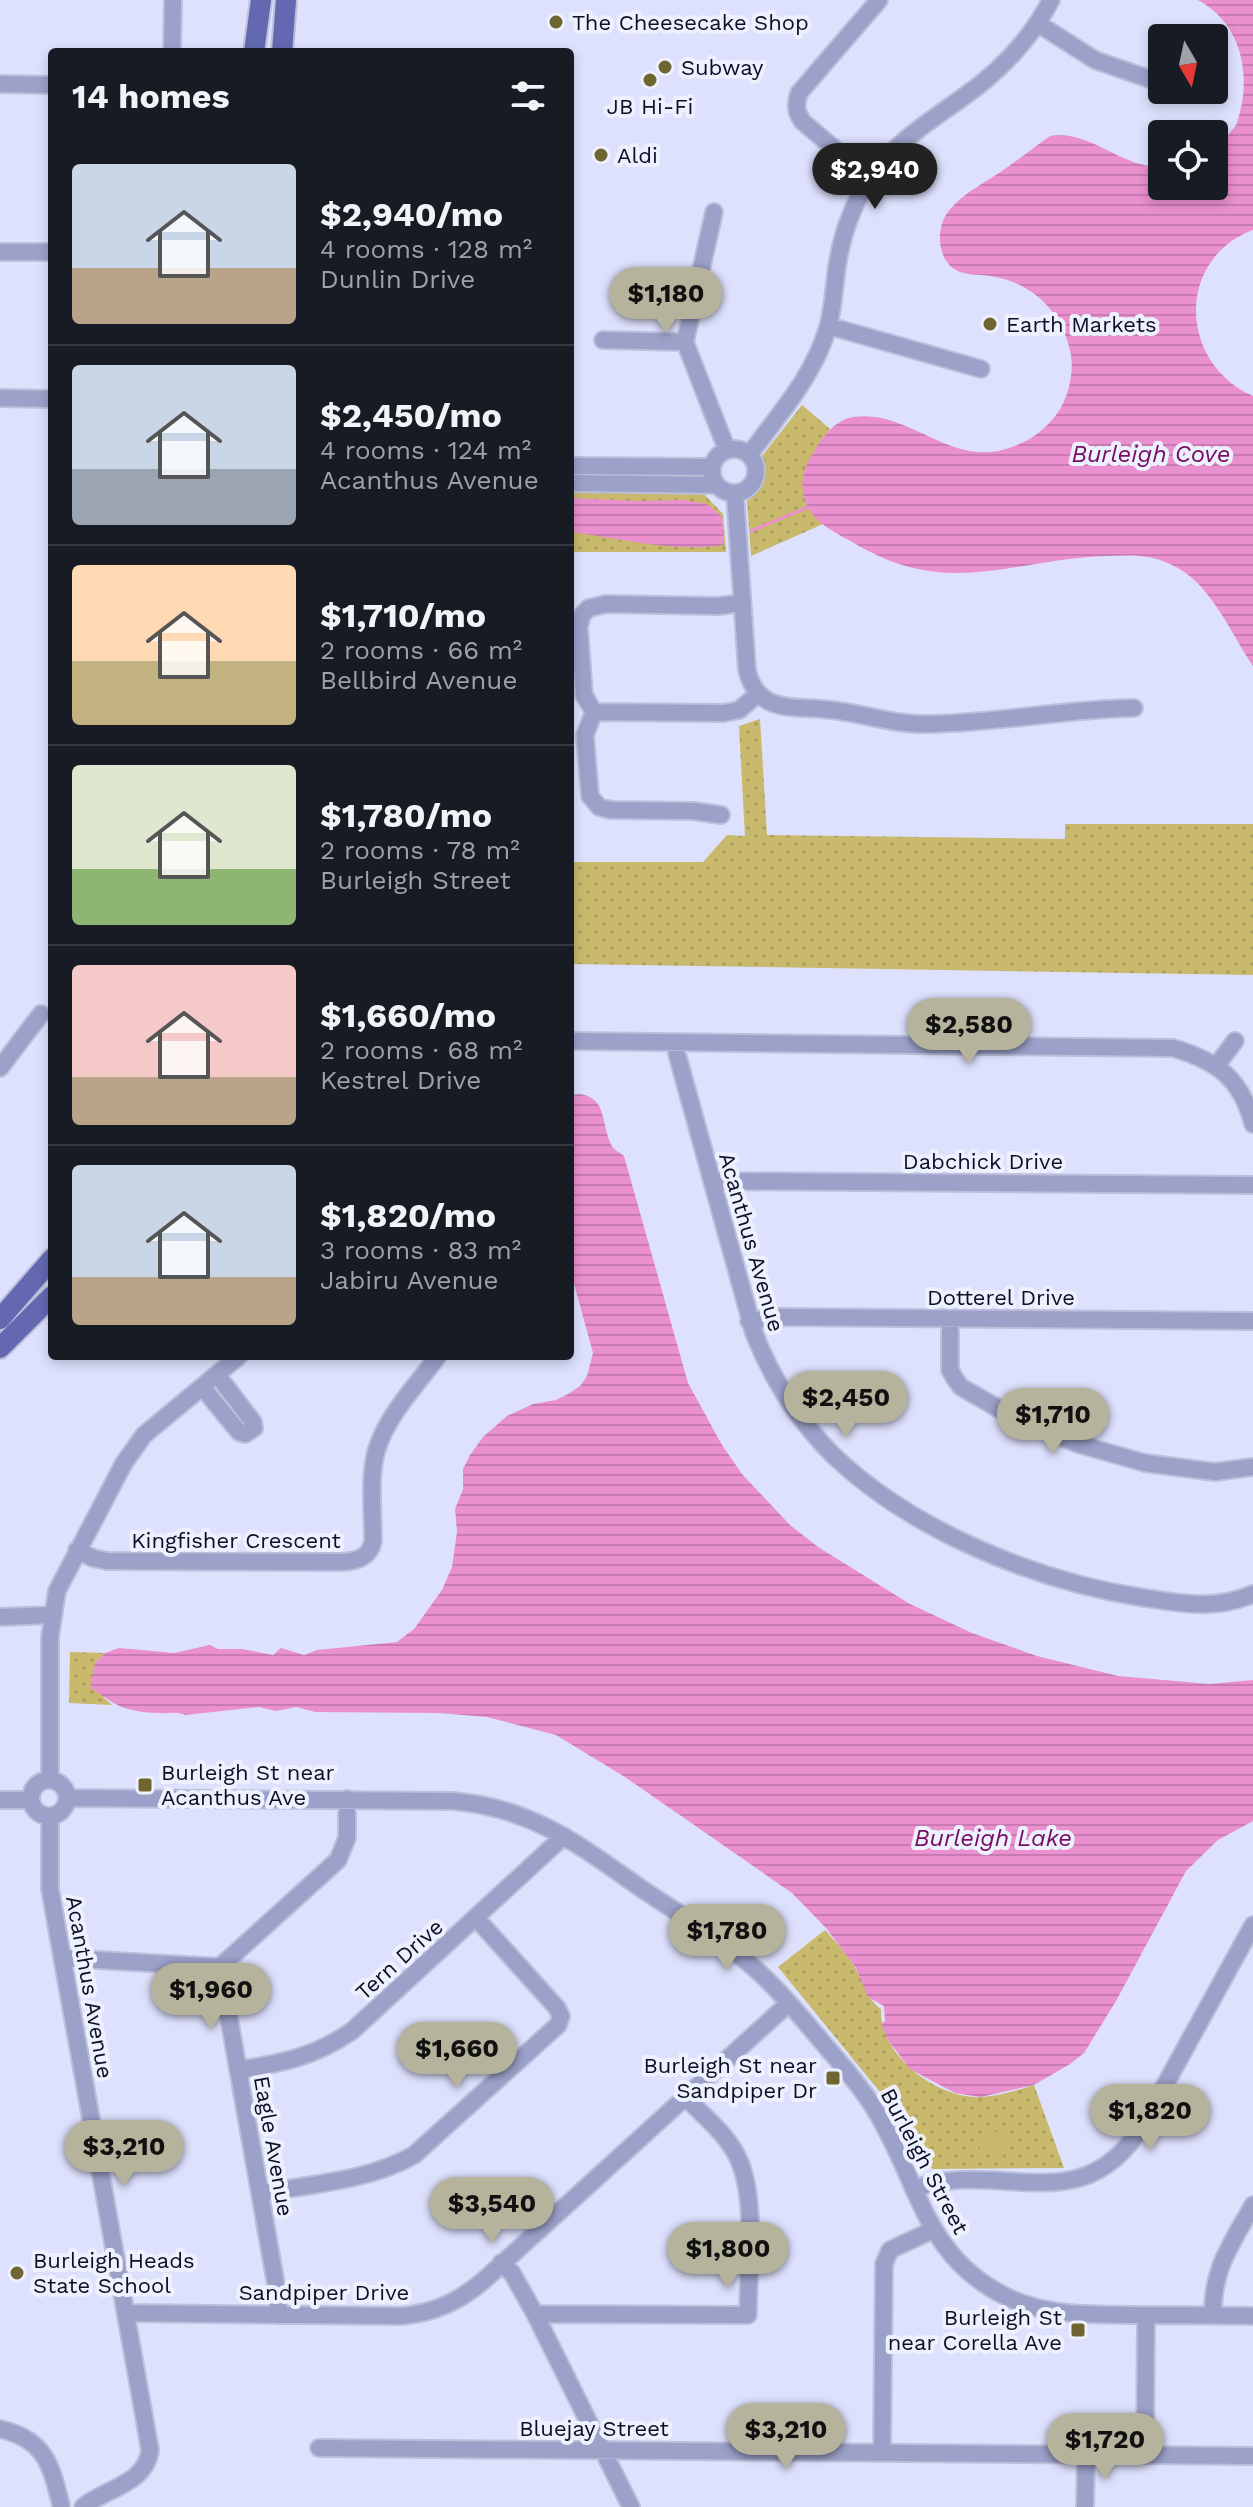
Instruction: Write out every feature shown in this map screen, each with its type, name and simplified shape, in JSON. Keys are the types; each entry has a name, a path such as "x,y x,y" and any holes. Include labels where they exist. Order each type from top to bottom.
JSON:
{"main road":[{"path":"282,48 286,0"},
{"path":"254,48 257,7"},
{"path":"0,1319 48,1264"},
{"path":"0,1348 48,1300"}],"street":[{"path":"172,48 173,0"},
{"path":"870,179 803,122 796,110 796,102 799,93 879,0"},
{"path":"749,455 799,388 819,354 829,326 841,244 870,179 911,134 997,70 1037,23 1051,0"},
{"path":"1037,23 1095,60 1148,78"},
{"path":"0,84 48,85"},
{"path":"714,212 685,342 727,450"},
{"path":"0,252 48,252"},
{"path":"829,326 981,369"},
{"path":"603,340 685,342"},
{"path":"0,398 48,399"},
{"path":"735,501 755,478 755,466 749,455 738,449 727,450 717,457 712,467 717,485 735,501 747,670 758,694 769,703 830,709 918,724 977,722 1091,708 1134,708"},
{"path":"574,466 712,467"},
{"path":"574,483 717,485"},
{"path":"721,815 696,811 611,810 599,807 591,800 585,735 594,712 583,691 579,623 585,611 606,604 718,606 742,603"},
{"path":"594,712 732,713 758,694"},
{"path":"0,1068 41,1014"},
{"path":"574,1041 1173,1048 1217,1065 1241,1093 1253,1124"},
{"path":"1217,1065 1235,1041"},
{"name":"Acanthus Avenue","path":"674,1043 749,1321 778,1385 814,1435 845,1465 888,1497 951,1535 1049,1576 1129,1596 1211,1605 1253,1594"},
{"name":"Dabchick Drive","path":"712,1181 1253,1185"},
{"name":"Dotterel Drive","path":"749,1321 780,1317 1253,1321"},
{"path":"950,1319 950,1370 955,1379 961,1387 1008,1414 1078,1444 1145,1463 1215,1472 1253,1467"},
{"path":"50,1779 50,1637 57,1591 124,1463 144,1435 235,1360"},
{"name":"Kingfisher Crescent","path":"77,1550 107,1561 342,1562 361,1559 369,1552 373,1541 374,1464 379,1444 393,1418 435,1360"},
{"path":"203,1388 239,1432 251,1432 253,1422 218,1376"},
{"path":"0,1617 52,1615"},
{"path":"50,1779 64,1787 68,1798 61,1813 50,1816 39,1814 31,1800 38,1783 50,1779"},
{"name":"Burleigh Street","path":"68,1798 347,1799 475,1803 518,1814 564,1836 750,1964 789,2003 873,2107 933,2230 970,2274 1024,2304 1071,2314 1253,2316"},
{"path":"62,1958 220,1967 338,1860 347,1838 347,1799"},
{"path":"0,1800 31,1800"},
{"name":"Acanthus Avenue","path":"50,1816 50,1889 149,2441 149,2461 137,2476 94,2498 70,2506"},
{"name":"Tern Drive","path":"238,2070 287,2062 329,2046 352,2031 564,1836"},
{"path":"261,2193 367,2174 414,2155 558,2025 561,2016 557,2008 476,1918"},
{"path":"914,2189 939,2181 1058,2182 1085,2177 1111,2163 1139,2131 1253,1925"},
{"name":"Eagle Avenue","path":"220,1967 261,2193 278,2296 278,2315"},
{"name":"Sandpiper Drive","path":"126,2313 401,2316 426,2313 452,2304 476,2287 789,2003"},
{"path":"535,2314 748,2315 748,2195 743,2169 735,2152 720,2133 686,2098"},
{"path":"1213,2315 1213,2287 1217,2271 1253,2205"},
{"path":"882,2453 884,2264 895,2247 933,2230"},
{"path":"501,2263 512,2273 535,2314 631,2507"},
{"path":"1145,2455 1146,2315"},
{"path":"0,2429 26,2438 40,2450 70,2506"},
{"name":"Bluejay Street","path":"319,2448 1253,2456"},
{"path":"1085,2507 1086,2455"}],"shaded area":[{"path":"802,405 830,429 807,465 803,487 812,510 823,524 751,556 747,501 763,481 762,456"},
{"path":"574,490 703,493 723,514 726,552 574,552"},
{"path":"760,719 767,835 1065,839 1065,824 1253,824 1253,975 574,964 574,862 703,862 727,835 745,836 739,726"},
{"path":"70,1652 105,1653 95,1663 103,1697 112,1705 69,1703"},
{"path":"825,1930 851,1961 869,1995 881,2009 889,2042 913,2070 945,2090 962,2095 993,2096 1034,2085 1064,2168 933,2169 919,2162 900,2121 884,2097 778,1967"},
{"path":"984,2129 1009,2135 1003,2157 979,2152"}],"water":[{"name":"Burleigh Cove","path":"1198,0 1253,0 1253,230 1228,244 1210,264 1199,287 1196,312 1200,337 1211,361 1229,381 1253,396 1253,666 1208,595 1184,572 1155,558 1116,556 1073,559 980,572 920,570 888,560 829,529 809,509 802,488 806,468 816,449 829,431 853,417 891,420 943,443 979,452 998,451 1021,443 1052,420 1065,398 1071,372 1071,355 1061,326 1044,302 1021,285 991,276 967,274 948,264 940,242 944,218 961,198 1050,136 1079,138 1148,166 1148,200 1228,200 1228,135 1236,125 1241,107 1243,72 1240,54 1228,24"},
{"path":"574,498 684,500 707,504 722,517 724,545 666,546 574,533"},
{"name":"Burleigh Lake","path":"574,1095 595,1100 602,1112 611,1144 624,1156 688,1383 722,1445 742,1474 790,1525 818,1547 910,1604 972,1633 1037,1656 1118,1676 1210,1684 1253,1680 1253,1821 1218,1840 1186,1871 1116,2001 1084,2053 1034,2085 981,2097 955,2093 910,2069 888,2040 881,2024 885,2021 884,2006 868,1997 856,1968 826,1928 792,1893 625,1777 556,1735 487,1717 439,1713 315,1712 296,1707 276,1711 259,1707 185,1715 148,1712 122,1707 90,1687 95,1663 105,1653 119,1648 174,1653 210,1645 218,1649 242,1649 273,1655 281,1648 304,1655 317,1650 397,1642 414,1629 442,1590 452,1567 457,1532 455,1509 463,1489 463,1469 470,1455 483,1437 507,1416 533,1404 556,1400 568,1394 580,1386 587,1376 593,1353 574,1284"}],"waterway":[{"path":"751,531 808,507"}],"place":[{"name":"The Cheesecake Shop","path":"556,22"},
{"name":"Subway","path":"665,67"},
{"name":"JB Hi-Fi","path":"650,80"},
{"name":"Aldi","path":"601,155"},
{"name":"Earth Markets","path":"990,324"},
{"name":"Burleigh St near Acanthus Ave","path":"145,1785"},
{"name":"Burleigh St near Sandpiper Dr","path":"833,2078"},
{"name":"Burleigh Heads State School","path":"17,2273"},
{"name":"Burleigh St near Corella Ave","path":"1078,2330"}]}
